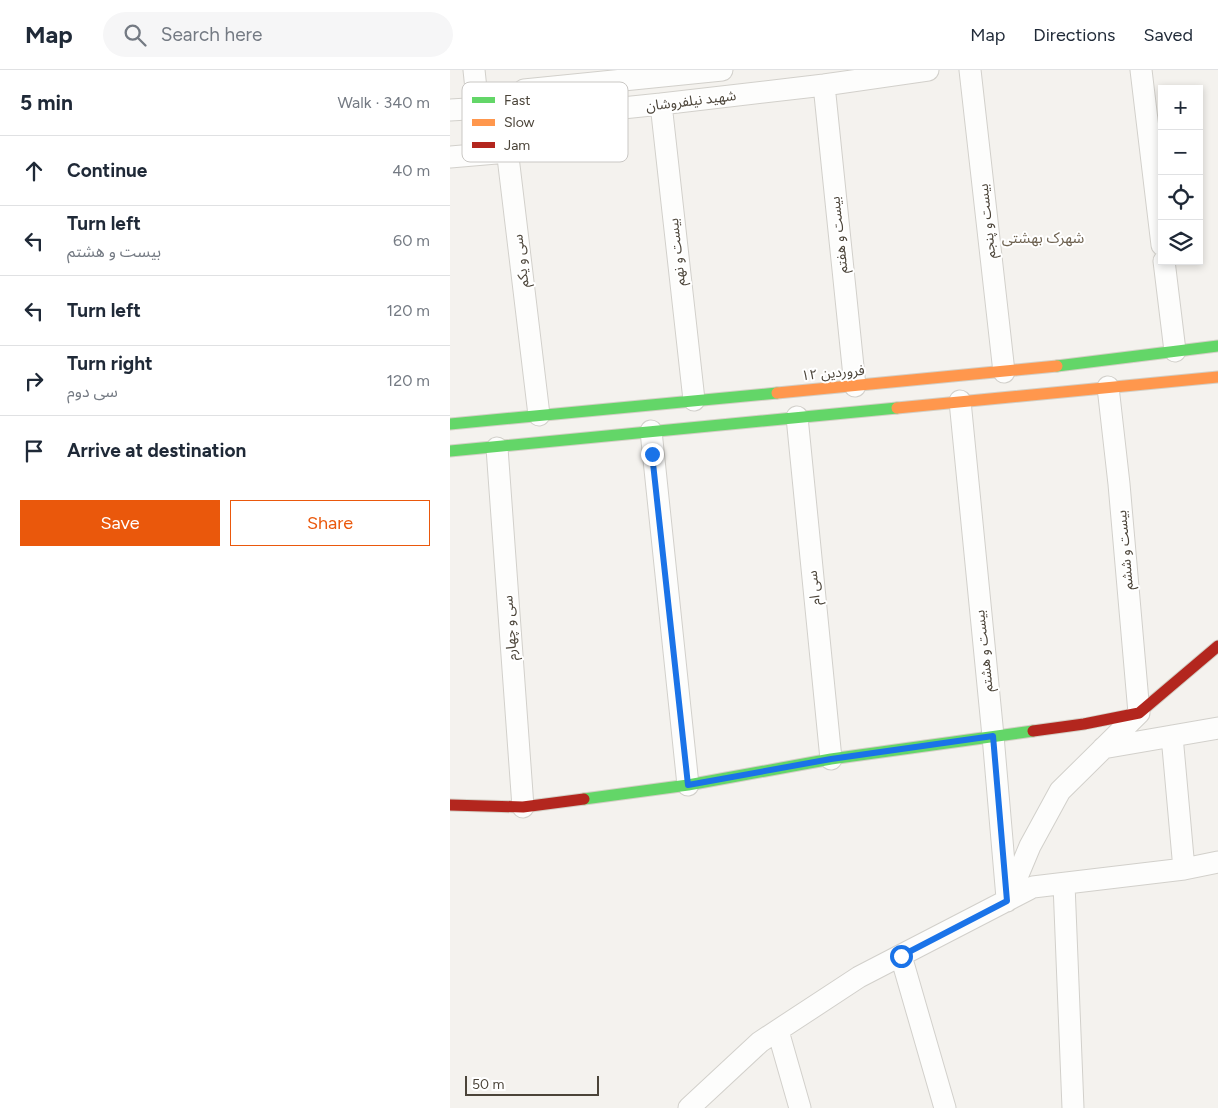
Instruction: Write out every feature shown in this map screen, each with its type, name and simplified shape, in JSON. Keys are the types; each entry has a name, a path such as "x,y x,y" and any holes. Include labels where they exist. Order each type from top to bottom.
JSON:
{"street":[{"name":"شهید نیلفروشان","path":"583,82 635,75 722,70"},
{"name":"شهید نیلفروشان","path":"628,107 824,85 928,70"},
{"name":"بیست و پنجم","path":"970,70 1004,372"},
{"path":"1141,70 1159,220"},
{"name":"بیست و هفتم","path":"824,85 855,386"},
{"name":"بیست و نهم","path":"661,104 694,400"},
{"name":"سی و یکم","path":"509,162 539,415"},
{"path":"1164,265 1175,351"},
{"name":"۱۲ فروردین","path":"450,424 1004,372 1218,346"},
{"path":"450,452 1218,377"},
{"name":"بیست و ششم","path":"1108,387 1119,484 1139,713"},
{"name":"بیست و هشتم","path":"960,401 993,736 1007,901"},
{"name":"سی ام","path":"797,417 831,759"},
{"path":"651,431 688,785"},
{"name":"سی و چهارم","path":"497,448 523,807"},
{"path":"1007,901 1030,846 1060,791 1139,713 1218,646"},
{"path":"450,806 523,807 688,785 831,759 1084,724 1139,713"},
{"path":"1103,748 1218,728"},
{"path":"1172,736 1184,868"},
{"path":"689,1108 760,1042 859,977 1033,887 1218,862"},
{"path":"1064,884 1073,1108"},
{"path":"901,956 945,1108"},
{"path":"778,1031 800,1108"}],"traffic: fast":[{"path":"1057,366 1218,346"},
{"path":"450,424 777,393"},
{"path":"450,451 897,408"},
{"path":"584,799 688,785 831,759 1033,731"}],"traffic: slow":[{"path":"777,393 1057,366"},
{"path":"897,408 1218,377"}],"traffic: jam":[{"path":"1033,731 1084,724 1139,713 1218,646"},
{"path":"450,805 523,807 584,799"}],"district":[{"name":"شهرک بهشتی","path":"1043,238"}],"route":[{"path":"652,454 688,785 831,759 993,736 1007,901 901,956"}]}
